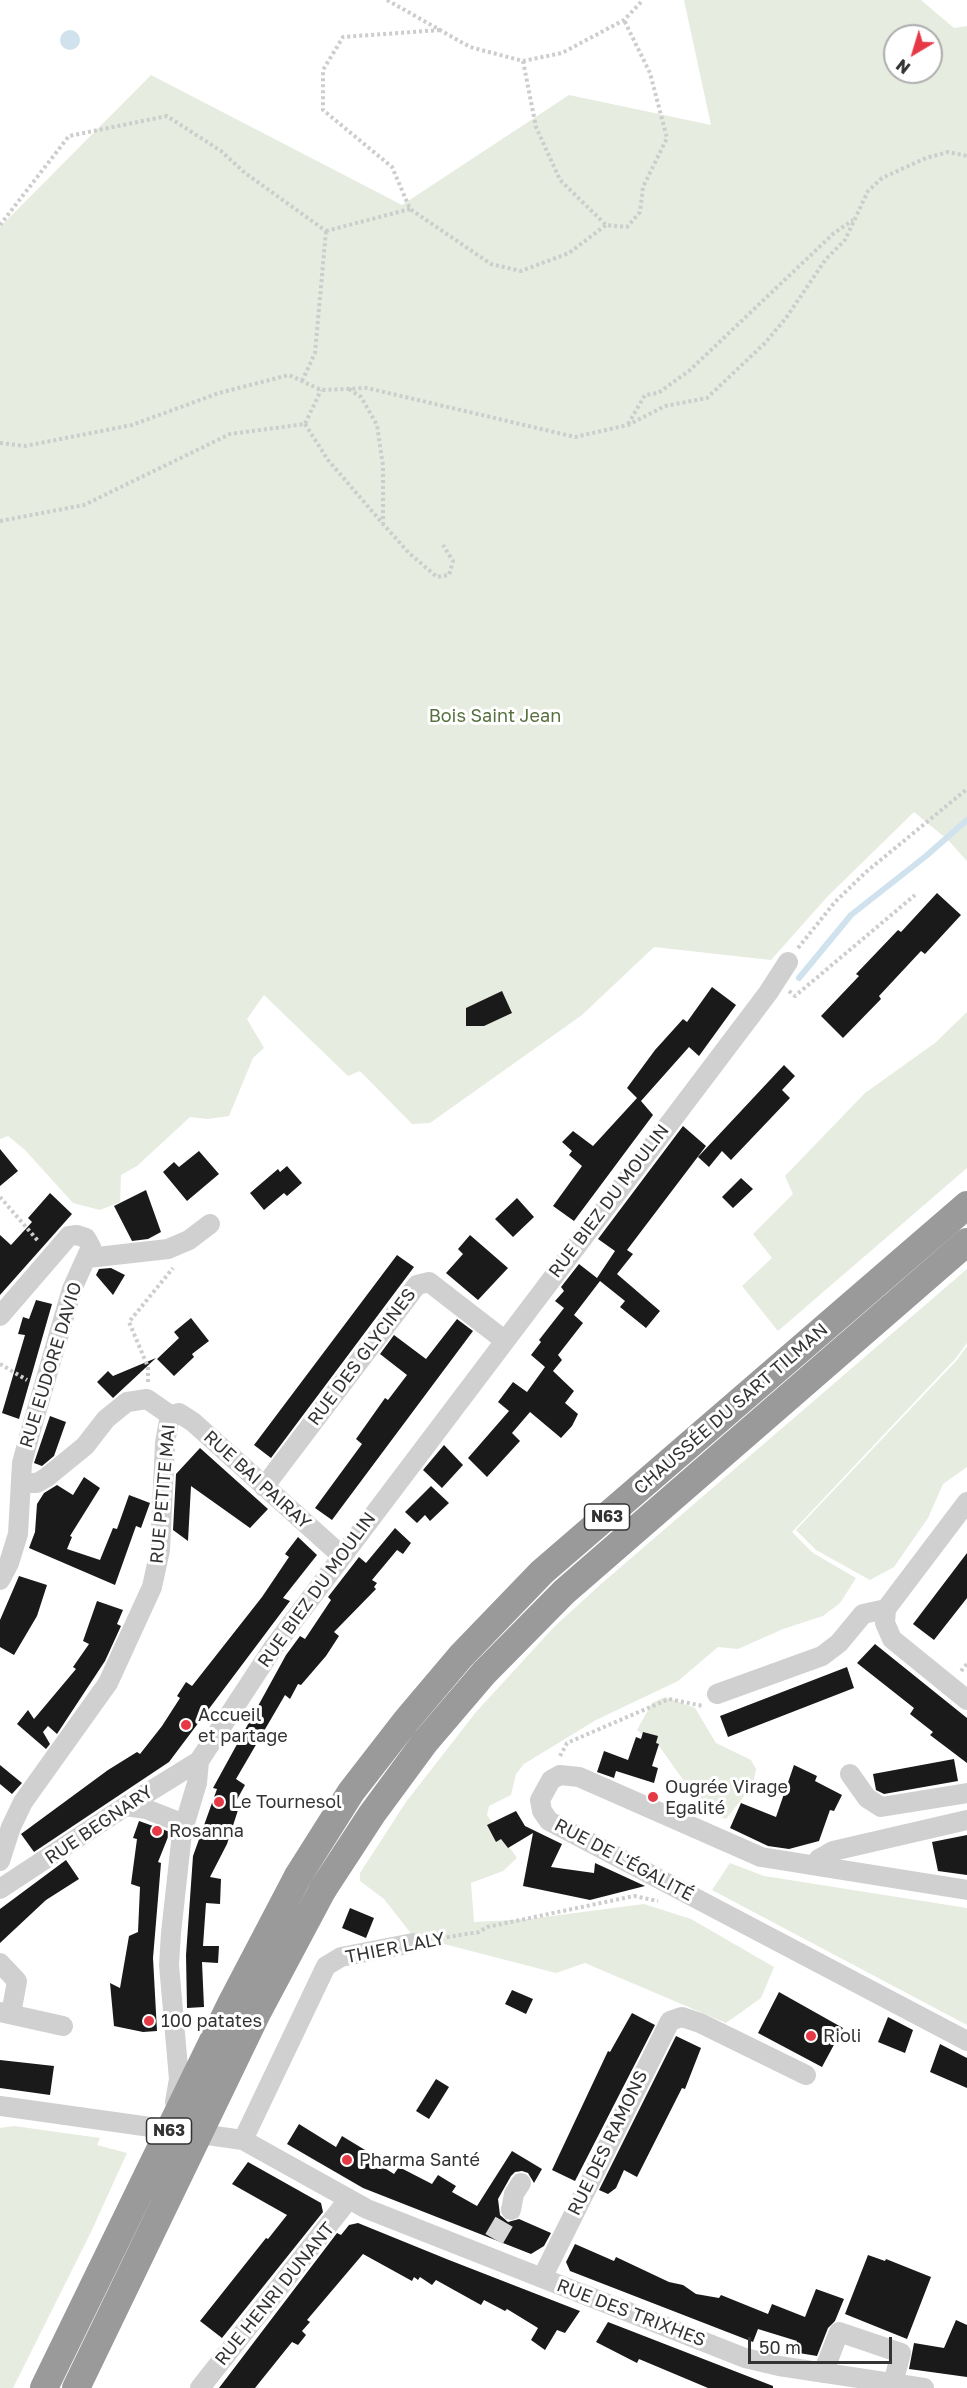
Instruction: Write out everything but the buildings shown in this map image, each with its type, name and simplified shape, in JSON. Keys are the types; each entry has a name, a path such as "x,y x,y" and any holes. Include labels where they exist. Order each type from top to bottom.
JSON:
{"highway":[{"name":"CHAUSSÉE DU SART TILMAN","path":"76,2388 257,2013 310,1883 351,1792 406,1721 461,1656 534,1581 967,1205"},
{"name":"CHAUSSÉE DU SART TILMAN","path":"44,2388 232,2002 310,1883 372,1814 425,1742 484,1673 548,1608 967,1242"}],"street":[{"name":"RUE BIEZ DU MOULIN","path":"163,2128 175,2102 179,2079 169,1965 180,1847 184,1824 197,1783 199,1761 273,1648 761,1002 788,962"},
{"path":"88,1258 157,1251 189,1240 210,1224"},
{"name":"RUE EUDORE DAVIO","path":"0,1316 69,1236 77,1235 86,1238 91,1246 88,1258 72,1289 22,1463 18,1534 9,1563 0,1580"},
{"name":"RUE DES GLYCINES","path":"264,1487 417,1285 429,1282 504,1340"},
{"name":"RUE PETITE MAI","path":"0,1861 23,1802 108,1683 152,1587 160,1550 165,1443 170,1415 147,1399 127,1402 106,1419 85,1446 47,1478 37,1483 21,1483"},
{"name":"RUE BAI PAIRAY","path":"170,1415 179,1413 193,1422 342,1556"},
{"path":"967,1502 886,1609 885,1623 892,1639 967,1700"},
{"path":"712,1700 822,1656 839,1643 864,1614 886,1609"},
{"name":"RUE BEGNARY","path":"0,1889 199,1761"},
{"path":"850,1774 867,1797 881,1807 967,1793"},
{"path":"560,1775 579,1777 761,1857 967,1890"},
{"name":"RUE DE L'ÉGALITÉ","path":"560,1775 551,1780 543,1789 540,1800 542,1811 549,1821 967,2041"},
{"path":"126,1806 146,1809 184,1824"},
{"path":"818,1866 819,1859 833,1851 967,1820"},
{"name":"THIER LALY","path":"243,2140 326,1966 341,1957 414,1943"},
{"path":"0,1963 17,1981 5,2013 63,2026"},
{"name":"RUE DES RAMONS","path":"542,2278 665,2029 675,2018 682,2017 726,2035 806,2075"},
{"path":"0,2106 243,2140 348,2200"},
{"path":"511,2210 514,2194 521,2183"},
{"name":"RUE DES TRIXHES","path":"348,2200 491,2247 542,2278 754,2361 816,2377 893,2383 924,2388"},
{"name":"RUE HENRI DUNANT","path":"200,2388 348,2200"},
{"path":"816,2377 839,2332 901,2353 893,2383"}],"path":[{"path":"387,0 470,47 524,61 562,53 624,20 643,0"},
{"path":"524,61 536,127 560,180 606,225 627,227 640,212 643,187 667,138 650,73 624,20"},
{"path":"440,30 343,37 323,70 323,110 392,167 410,209 491,264 521,270 569,252 606,225"},
{"path":"0,225 69,136 167,116 221,151 245,173 326,231"},
{"path":"0,443 25,446 132,425 219,393 289,375 321,390 367,388 575,437 628,425 665,406 707,398 765,343 786,318 826,259 845,240 868,191 882,178 926,158 948,152 966,155"},
{"path":"326,231 410,209"},
{"path":"628,425 645,395 658,393 689,371 834,233 853,220"},
{"path":"302,381 315,353 326,231"},
{"path":"348,388 361,397 377,425 383,466 383,524"},
{"path":"305,424 321,390"},
{"path":"305,424 328,460 383,524 437,577 449,575 453,561 443,545"},
{"path":"0,521 84,505 231,434 305,424"},
{"path":"788,962 842,894 886,853 967,789"},
{"path":"774,981 795,996 915,895"},
{"path":"0,1197 51,1257"},
{"path":"145,1360 129,1322 190,1246 189,1240"},
{"path":"0,1364 43,1390"},
{"path":"560,1775 560,1756 567,1743 669,1700 712,1700"},
{"name":"THIER LALY","path":"414,1943 478,1932 487,1927 609,1900 633,1896 653,1900"}],"green space":[{"name":"Bois Saint Jean","path":"684,0 921,0 954,28 967,26 967,861 948,840 914,812 828,896 771,960 654,947 582,1015 430,1123 412,1124 360,1071 348,1076 264,995 247,1019 264,1048 253,1058 229,1116 208,1119 190,1117 137,1166 121,1175 120,1202 100,1210 73,1203 25,1150 8,1136 0,1139 0,227 151,75 402,205 569,95 711,125"},
{"path":"967,1012 967,1168 778,1331 742,1286 772,1258 753,1234 793,1194 785,1176 865,1093 935,1043"},
{"path":"967,1269 967,1343 955,1359 792,1532 813,1553 856,1578 840,1603 823,1616 783,1629 738,1649 718,1647 678,1681 596,1720 524,1764 516,1774 511,1795 489,1806 487,1815 517,1858 503,1871 471,1883 474,1922 529,1919 644,1904 691,1919 774,1967 761,1998 726,2023 585,1963 556,1973 413,1936 384,1899 360,1881 360,1873 406,1802 476,1712 554,1627 601,1584"},
{"path":"967,1346 967,1467 943,1484 928,1518 894,1567 870,1580 816,1550 796,1530 957,1360"},
{"path":"665,1697 695,1708 716,1743 751,1760 756,1769 753,1785 726,1819 706,1812 659,1746 637,1730 652,1703"},
{"path":"730,1863 764,1876 967,1908 967,2025 712,1890"},
{"path":"14,2126 100,2138 97,2145 127,2153 91,2232 13,2388 0,2388 0,2128"}],"water":[{"path":"70,30 77,33 80,40 77,47 70,50 63,47 60,40 63,33"}],"waterway":[{"path":"799,978 851,915 926,856 967,820"}],"tunnel":[{"path":"494,2239 511,2210"}],"place":[{"name":"Accueil et partage","path":"186,1725"},
{"name":"Ougrée Virage Egalité","path":"653,1797"},
{"name":"Le Tournesol","path":"219,1802"},
{"name":"Rosanna","path":"157,1831"},
{"name":"100 patates","path":"149,2021"},
{"name":"Rioli","path":"811,2036"},
{"name":"Pharma Santé","path":"347,2160"}]}
